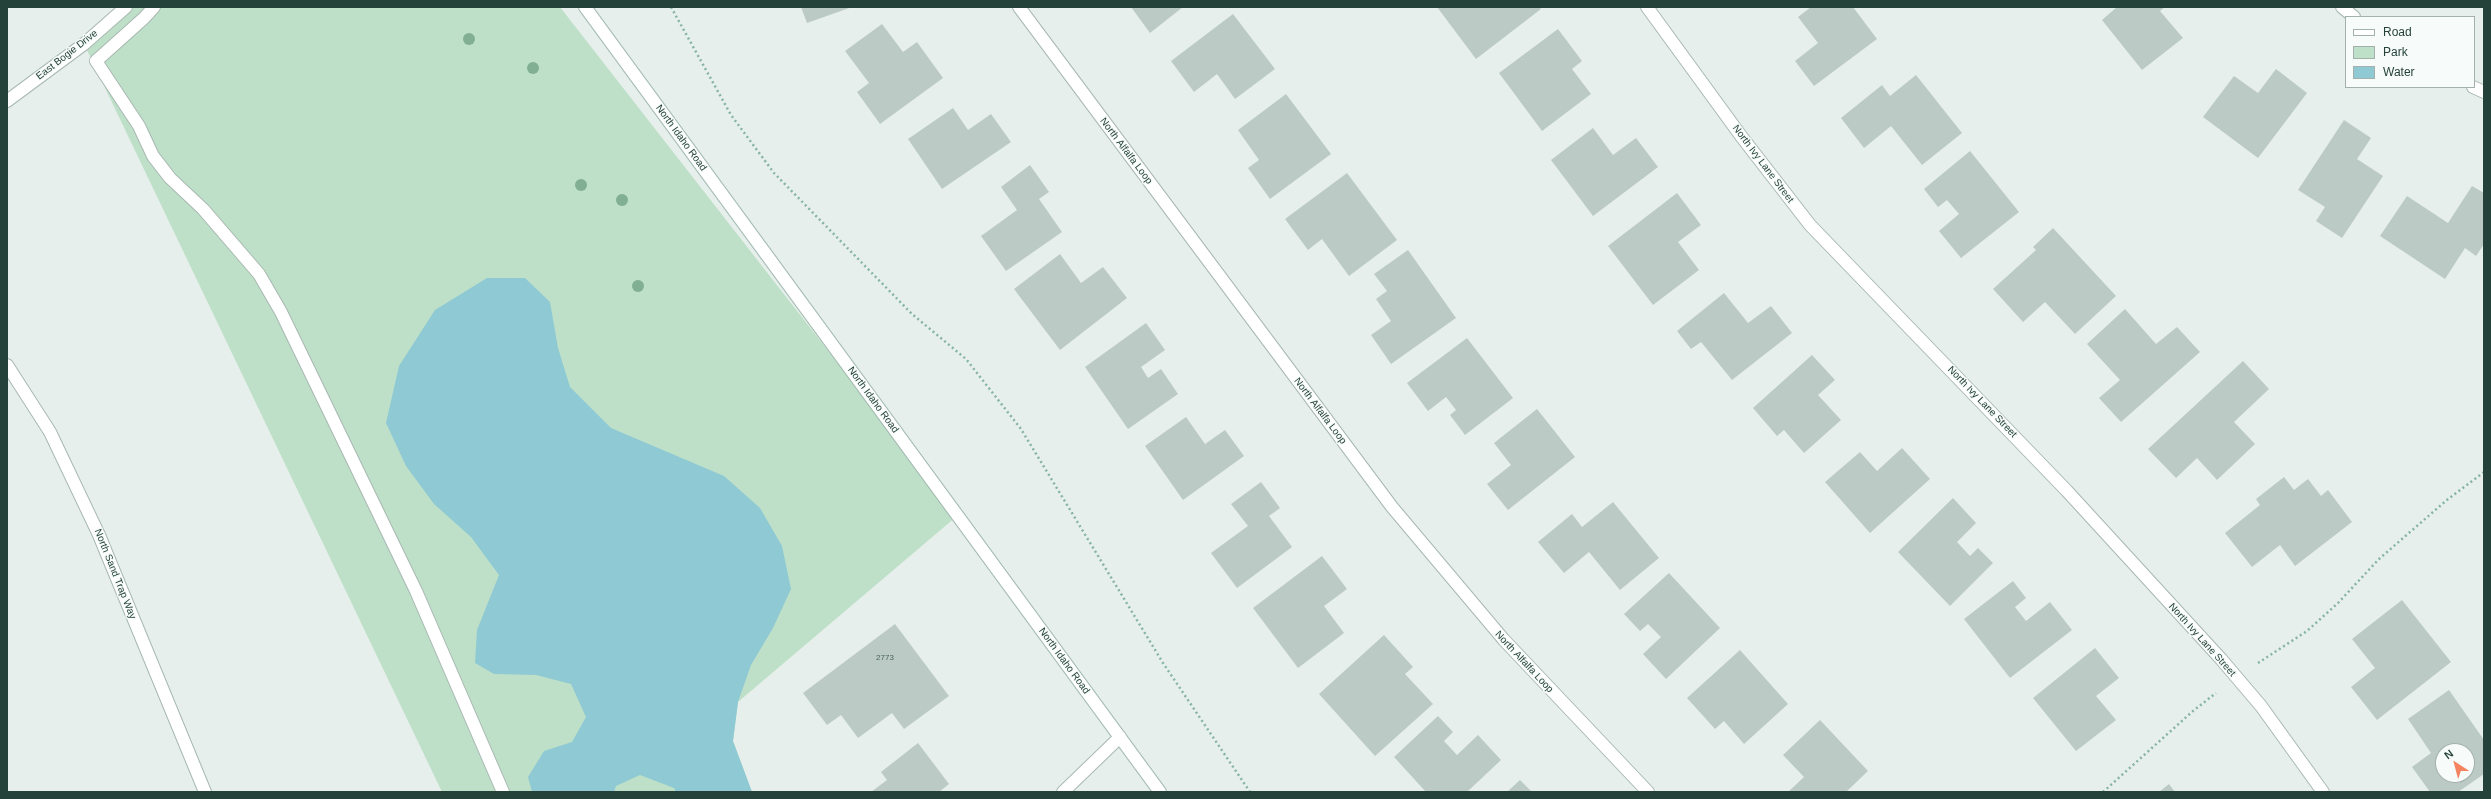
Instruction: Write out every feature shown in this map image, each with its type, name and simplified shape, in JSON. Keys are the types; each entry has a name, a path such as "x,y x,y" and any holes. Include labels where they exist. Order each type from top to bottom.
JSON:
{"street":[{"name":"East Bogie Drive","path":"7,101 84,44 126,7"},
{"path":"154,7 144,18 96,61 139,126 153,156 170,178 212,219 259,274 281,312 416,591 503,792"},
{"name":"North Idaho Road","path":"585,7 1160,792"},
{"name":"North Alfalfa Loop","path":"1019,7 1392,508 1504,640 1648,792"},
{"name":"North Ivy Lane Street","path":"1647,7 1741,136 1810,225 2067,491 2221,659 2261,706 2323,792"},
{"path":"2342,7 2353,16"},
{"name":"North Sand Trap Way","path":"7,365 50,432 99,534 205,792"},
{"path":"1063,792 1120,737"}],"path":[{"path":"671,7 731,115 774,172 912,314 966,359 1021,429 1163,663 1250,792"},
{"path":"2274,651 2307,631 2338,604 2379,559 2448,499 2484,472"},
{"path":"2103,792 2192,711"}],"green space":[{"path":"126,7 560,7 957,516 738,702 733,741 752,792 442,792 84,44"}],"water":[{"path":"487,278 525,278 550,302 558,348 570,387 611,428 724,476 760,508 782,546 791,589 773,628 751,665 738,702 733,741 752,792 676,792 674,788 640,775 616,786 614,792 532,792 528,777 544,751 572,742 586,717 571,684 536,675 494,674 475,663 477,630 499,575 471,537 434,504 406,466 386,423 399,366 435,310"}],"building":[{"path":"801,7 852,7 807,23"},
{"path":"1131,7 1183,7 1150,33"},
{"path":"1437,7 1539,7 1541,9 1476,59"},
{"path":"1811,7 1853,7 1877,39 1814,86 1795,61 1818,43 1798,17"},
{"path":"2117,7 2165,7 2160,11 2183,38 2142,70 2102,20"},
{"path":"1233,14 1275,69 1235,99 1217,74 1194,92 1171,61"},
{"path":"882,24 903,52 917,42 943,78 880,124 857,92 869,83 845,51"},
{"path":"1558,29 1582,61 1572,69 1591,94 1542,131 1499,73"},
{"path":"2276,69 2307,93 2258,158 2203,117 2234,76 2258,93"},
{"path":"1916,75 1962,133 1922,165 1891,126 1864,148 1841,118 1882,85 1890,96"},
{"path":"1286,94 1331,154 1270,199 1248,168 1259,160 1238,130"},
{"path":"953,108 968,130 991,114 1011,142 942,189 908,139"},
{"path":"2344,120 2371,138 2357,159 2383,176 2342,238 2316,221 2325,207 2298,190"},
{"path":"1593,128 1613,155 1636,138 1658,167 1593,216 1551,160"},
{"path":"1970,151 2019,212 1961,258 1939,231 1959,214 1947,200 1938,207 1924,189"},
{"path":"1030,165 1049,192 1039,199 1062,232 1006,271 981,236 1017,210 1001,187"},
{"path":"1347,173 1397,240 1349,276 1322,239 1308,250 1285,219"},
{"path":"2472,186 2484,193 2484,244 2476,256 2465,248 2445,279 2380,236 2407,196 2448,223"},
{"path":"1677,193 1701,225 1678,242 1699,270 1653,305 1608,246"},
{"path":"2053,228 2116,296 2075,334 2045,302 2023,322 1993,289 2036,250 2033,247"},
{"path":"1408,250 1456,318 1391,364 1371,335 1391,321 1376,299 1387,291 1374,274"},
{"path":"1060,254 1081,283 1103,267 1127,298 1060,350 1014,289"},
{"path":"1724,293 1748,323 1771,306 1792,333 1732,380 1701,342 1691,349 1677,331"},
{"path":"2125,309 2156,344 2177,327 2200,352 2121,422 2099,398 2120,380 2087,344"},
{"path":"1146,323 1165,350 1141,367 1148,378 1161,369 1178,394 1128,429 1085,367"},
{"path":"1467,338 1513,398 1465,435 1450,415 1456,410 1446,397 1428,411 1407,383"},
{"path":"1812,355 1835,380 1818,395 1841,420 1804,453 1784,430 1777,436 1753,408"},
{"path":"2243,361 2269,389 2234,422 2255,444 2217,480 2197,458 2176,478 2148,449"},
{"path":"1537,409 1575,457 1508,510 1487,484 1511,465 1494,443"},
{"path":"1186,417 1205,444 1225,430 1244,456 1183,500 1145,446"},
{"path":"1902,448 1930,479 1870,533 1825,482 1860,452 1877,471"},
{"path":"2284,477 2294,490 2308,479 2321,496 2328,490 2352,522 2295,566 2280,545 2252,567 2225,533 2260,505 2256,499"},
{"path":"1261,482 1280,508 1269,516 1292,547 1237,588 1211,553 1248,526 1231,504"},
{"path":"1953,498 1976,523 1957,542 1970,556 1978,548 1993,563 1950,606 1898,552"},
{"path":"1613,502 1659,558 1620,590 1589,552 1564,573 1538,542 1572,514 1582,527"},
{"path":"1322,556 1347,589 1324,606 1344,633 1298,668 1253,608"},
{"path":"1669,573 1720,628 1666,679 1643,654 1661,637 1648,624 1640,631 1624,614"},
{"path":"2013,581 2026,598 2015,607 2026,621 2050,602 2072,630 2010,678 1964,619"},
{"path":"2402,600 2451,662 2377,720 2351,687 2375,668 2352,639"},
{"path":"895,624 949,696 904,729 892,713 858,738 841,715 827,725 803,693"},
{"path":"1384,635 1413,667 1405,674 1433,704 1375,756 1319,694"},
{"path":"2095,648 2119,678 2096,696 2116,720 2076,751 2033,698"},
{"path":"1740,650 1788,704 1744,744 1724,721 1715,729 1687,698"},
{"path":"2449,690 2484,740 2484,774 2475,780 2475,743 2435,743 2435,783 2471,783 2458,792 2430,792 2412,767 2431,753 2408,719"},
{"path":"1438,716 1453,732 1444,741 1457,755 1478,735 1501,760 1467,792 1426,792 1394,757"},
{"path":"1820,720 1868,771 1846,792 1788,792 1804,777 1783,755"},
{"path":"918,743 949,784 939,792 871,792 887,780 881,772"},
{"path":"1520,780 1532,792 1507,792"},
{"path":"2169,784 2175,792 2159,792"}]}
